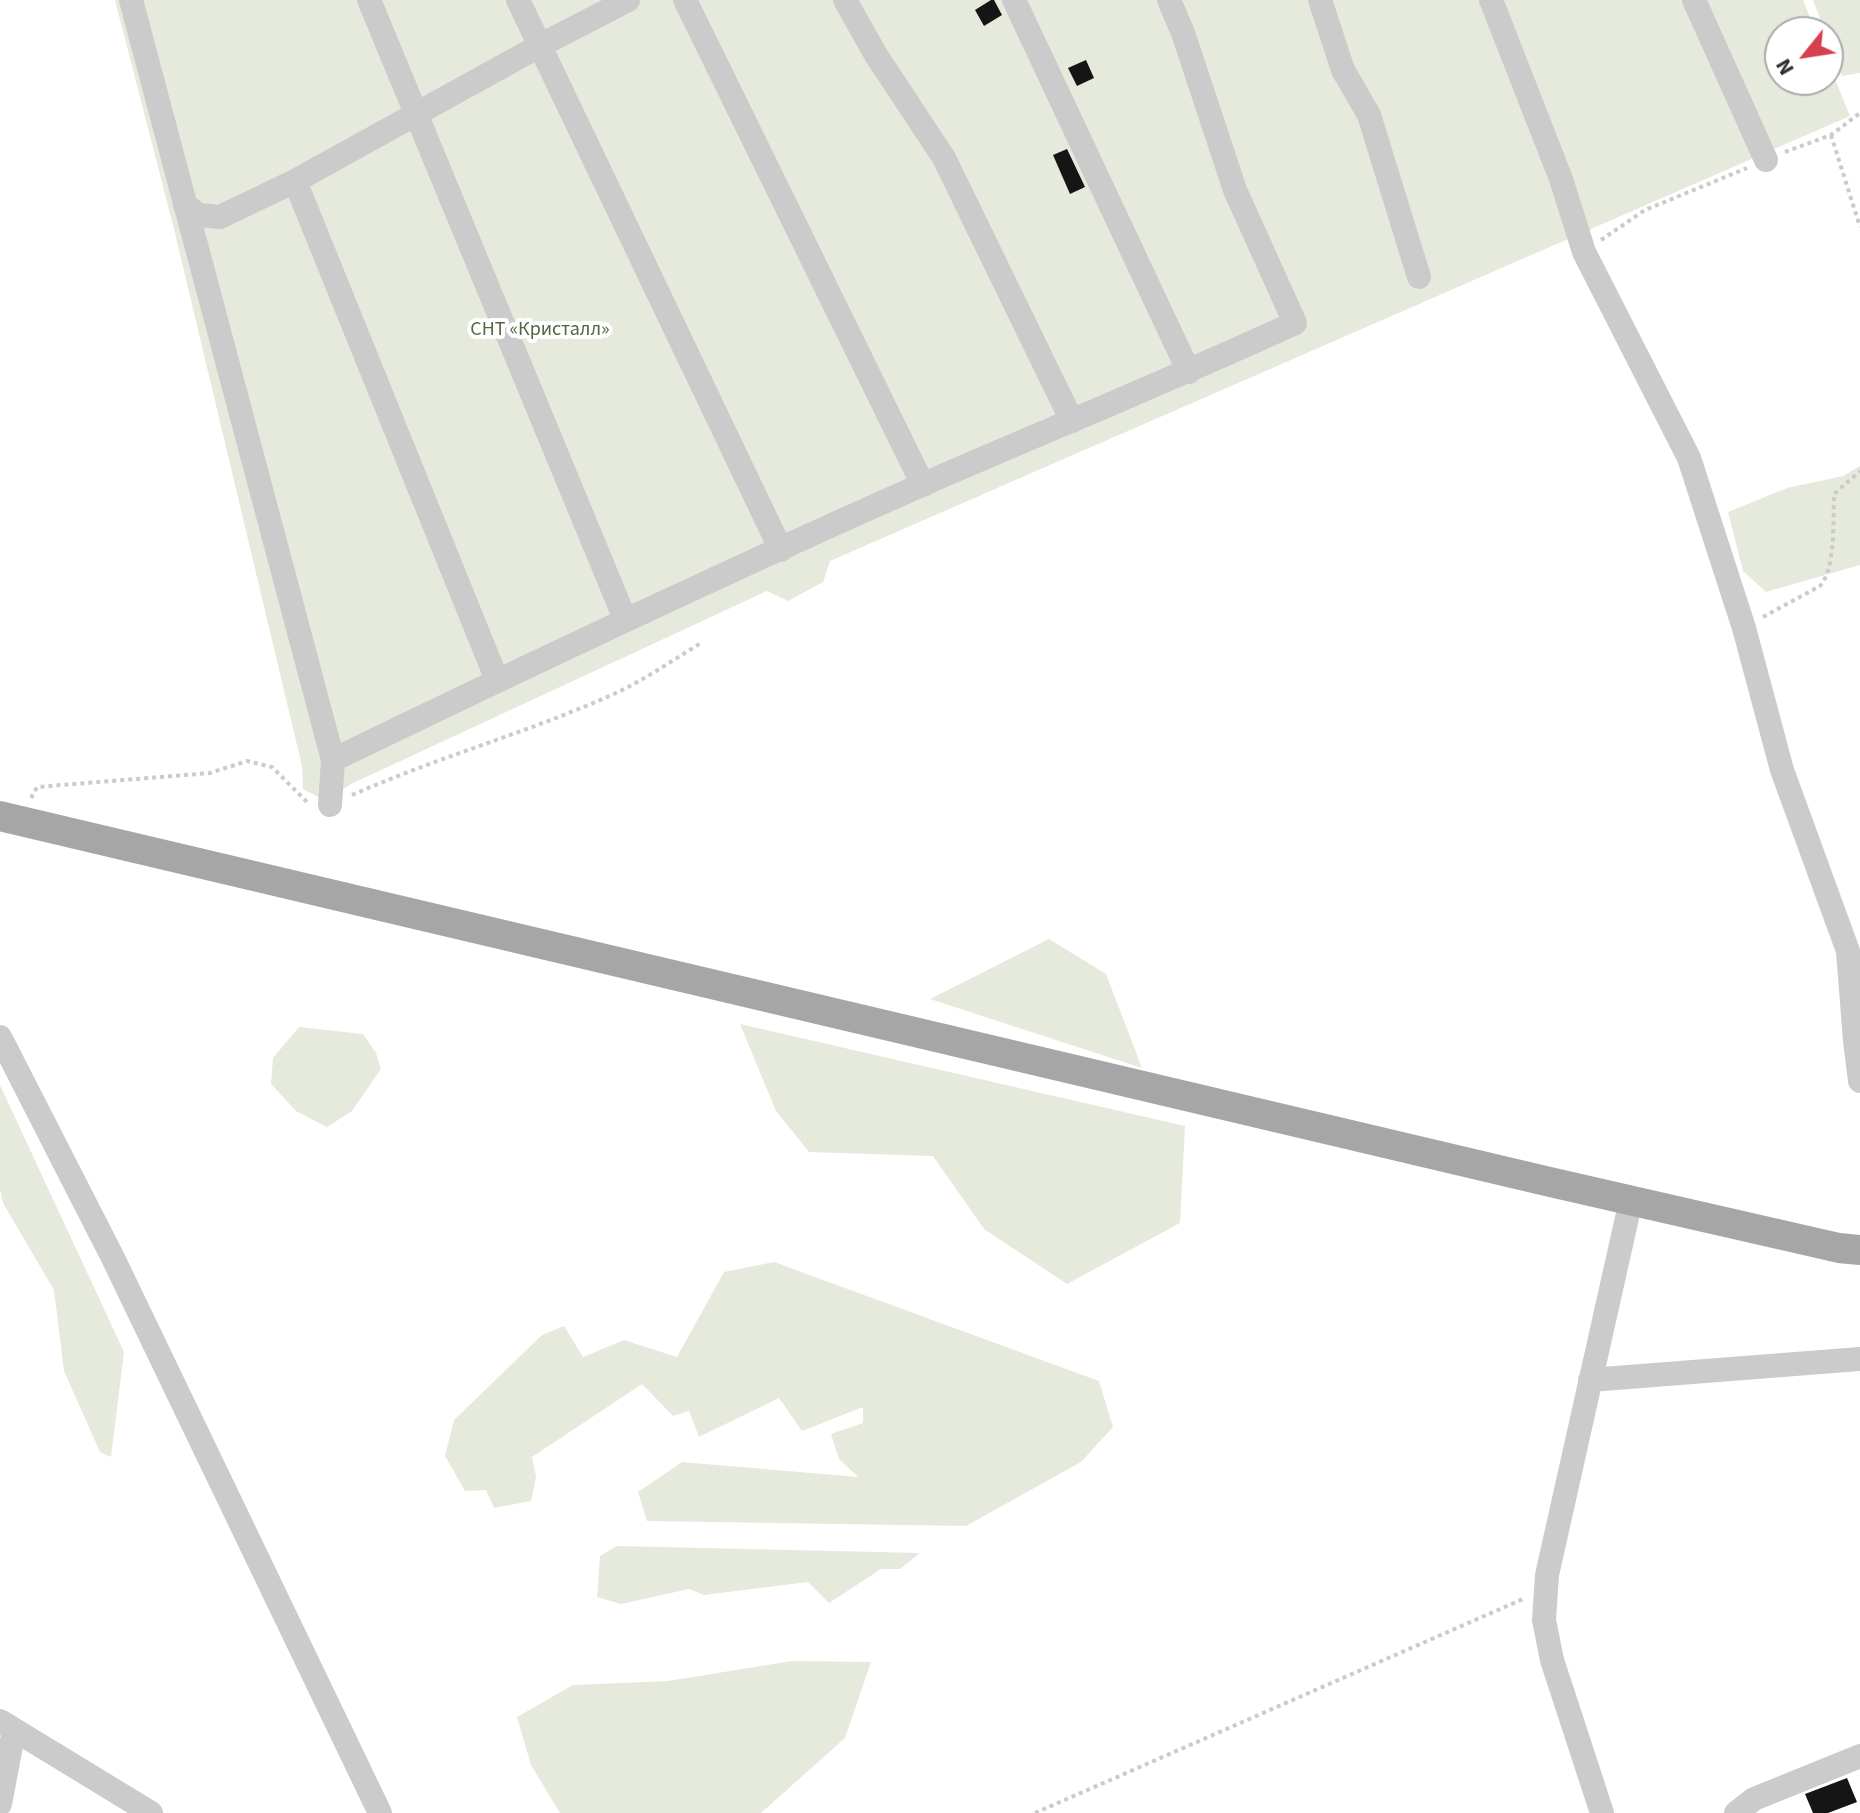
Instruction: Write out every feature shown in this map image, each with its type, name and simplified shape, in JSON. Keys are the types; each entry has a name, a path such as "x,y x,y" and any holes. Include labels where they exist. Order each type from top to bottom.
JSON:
{"main road":[{"path":"0,816 1631,1200 1839,1248 1860,1250"}],"street":[{"path":"131,0 333,760 330,805"},
{"path":"369,0 625,619"},
{"path":"518,0 781,550"},
{"path":"185,205 199,215 220,217 295,181 628,0"},
{"path":"685,0 923,485"},
{"path":"845,0 876,55 944,158 1072,421"},
{"path":"1014,0 1189,372"},
{"path":"333,760 625,619 1295,323 1235,190 1169,0"},
{"path":"1320,0 1343,70 1369,115 1419,277"},
{"path":"1491,0 1561,179 1584,252 1689,458 1744,628 1782,770 1848,951 1860,1081"},
{"path":"1694,0 1766,160"},
{"path":"295,181 497,680"},
{"path":"0,1037 113,1258 380,1813"},
{"path":"1602,1813 1552,1660 1544,1620 1547,1575 1631,1200"},
{"path":"1590,1380 1860,1359"},
{"path":"0,1804 7,1726 151,1813"},
{"path":"1736,1813 1754,1799 1860,1756"}],"path":[{"path":"1584,252 1645,210 1831,135 1860,113"},
{"path":"1831,135 1860,227"},
{"path":"1744,628 1820,586 1825,580 1830,566 1834,494 1860,471"},
{"path":"1035,1813 1546,1589"}],"green space":[{"name":"СНТ «Кристалл»","path":"115,0 1803,0 1810,16 1764,16 1764,96 1842,96 1850,116 830,561 823,582 788,601 767,591 351,784 326,801 303,789 302,766 174,229"},
{"path":"1813,0 1860,0 1860,73 1844,76 1844,16 1819,16"},
{"path":"1860,466 1860,565 1766,592 1743,571 1728,512 1787,488 1843,476"},
{"path":"1049,939 1106,974 1142,1068 930,999"},
{"path":"740,1024 1185,1126 1180,1223 1067,1284 984,1229 933,1156 809,1152 776,1111"},
{"path":"299,1027 363,1034 376,1053 381,1069 352,1111 327,1127 296,1111 271,1084 273,1058"},
{"path":"0,1085 124,1352 111,1457 100,1452 64,1371 54,1290 3,1203 0,1189"},
{"path":"774,1262 1099,1381 1113,1427 1081,1462 966,1526 647,1521 638,1492 682,1462 858,1477 839,1459 831,1434 863,1423 863,1407 802,1431 779,1398 699,1437 689,1411 673,1416 642,1384 532,1457 536,1477 531,1501 494,1508 486,1490 465,1491 445,1456 454,1420 542,1335 564,1326 583,1357 624,1340 677,1357 724,1272"},
{"path":"617,1546 920,1553 900,1569 881,1569 829,1603 808,1582 704,1595 689,1589 621,1604 597,1597 600,1556"},
{"path":"792,1661 871,1662 845,1738 761,1813 560,1813 531,1765 517,1717 573,1685 668,1681"}],"building":[{"path":"994,0 1002,15 984,26 975,10"},
{"path":"1086,60 1094,78 1077,86 1068,68"},
{"path":"1067,149 1085,187 1070,194 1053,155"},
{"path":"1847,1778 1857,1802 1828,1813 1813,1813 1805,1794"}]}
